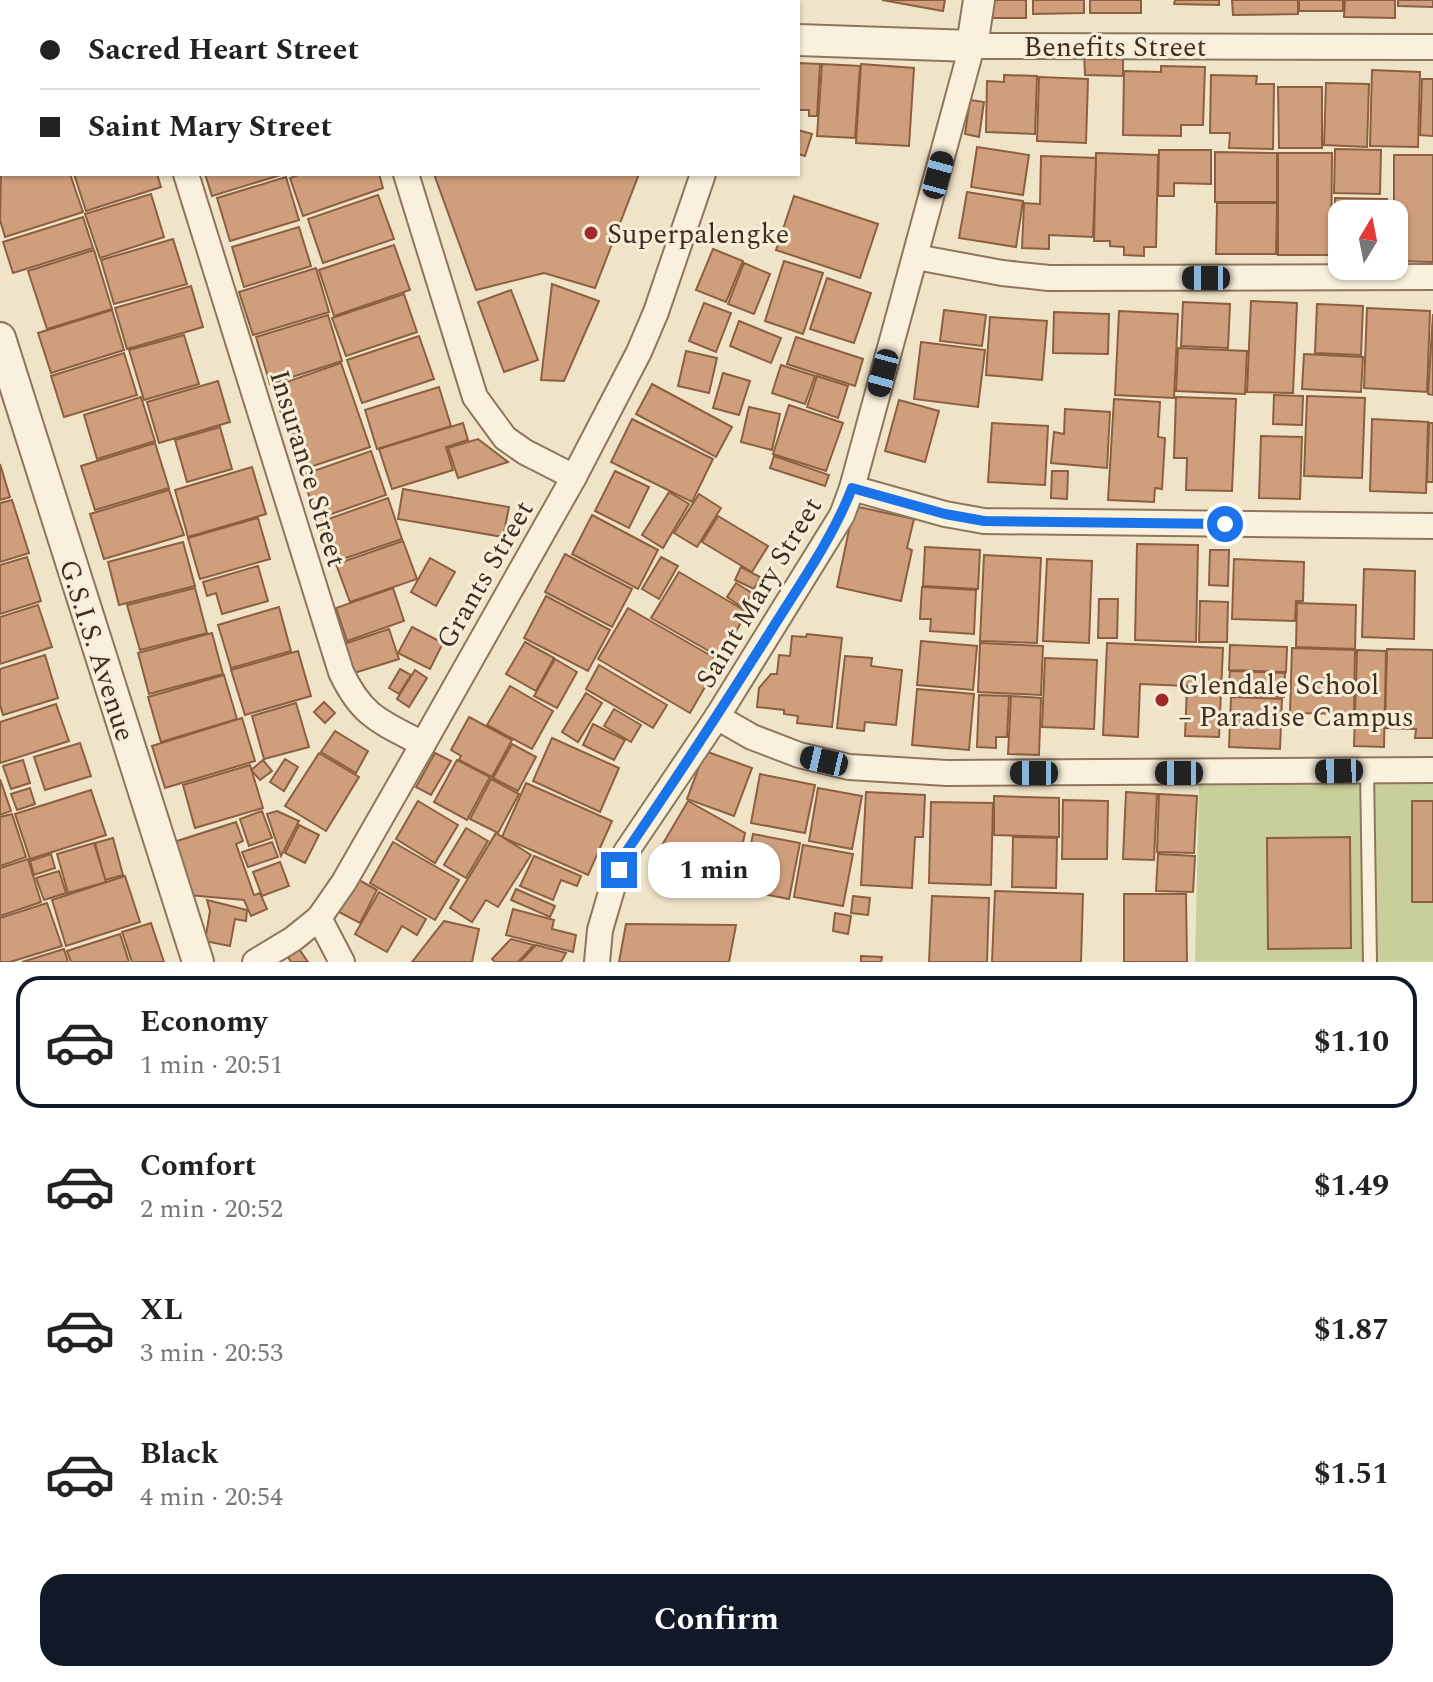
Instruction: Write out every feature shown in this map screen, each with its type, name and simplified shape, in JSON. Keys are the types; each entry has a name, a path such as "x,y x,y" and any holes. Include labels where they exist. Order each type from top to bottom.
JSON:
{"street":[{"path":"972,46 979,0"},
{"name":"Benefits Street","path":"800,40 972,46 1433,47"},
{"name":"Saint Mary Street","path":"597,962 600,930 626,852 717,717 842,515 852,488 972,46"},
{"name":"Insurance Street","path":"187,176 341,672 361,707 378,721 423,744"},
{"path":"407,176 475,397 505,438 574,477"},
{"name":"Grants Street","path":"255,962 293,939 319,918 344,882 423,744 574,477 639,352 656,312 702,176"},
{"path":"916,257 1049,278 1433,277"},
{"name":"G.S.I.S. Avenue","path":"0,338 198,962"},
{"path":"852,488 945,514 984,521 1433,526"},
{"path":"717,717 752,737 799,755 849,767 947,773 1433,770"},
{"path":"319,918 342,962"}],"lane":[{"path":"1367,770 1370,962"}],"green space":[{"path":"1433,777 1433,962 1195,962 1199,781"}],"building":[{"path":"882,0 945,0 943,11"},
{"path":"985,0 1026,0 1026,18 986,18"},
{"path":"1033,0 1084,0 1084,13 1033,14"},
{"path":"1090,0 1141,0 1141,13 1090,13"},
{"path":"1175,0 1219,0 1219,5 1174,4"},
{"path":"1232,0 1298,0 1298,14 1233,15"},
{"path":"1299,0 1343,0 1343,11 1299,11"},
{"path":"1345,0 1395,0 1395,18 1344,17"},
{"path":"1398,0 1433,0 1433,7 1398,6"},
{"path":"1084,52 1123,53 1123,76 1085,75"},
{"path":"800,63 820,64 817,116 809,116 809,110 800,110"},
{"path":"822,64 860,66 855,138 817,136"},
{"path":"861,64 914,68 909,146 856,143"},
{"path":"1161,66 1205,67 1203,125 1181,125 1181,136 1123,135 1124,71 1161,72"},
{"path":"1372,70 1420,72 1418,147 1370,146"},
{"path":"1004,75 1037,76 1035,134 986,132 987,81 1004,82"},
{"path":"1211,75 1257,76 1256,84 1274,84 1273,149 1229,148 1230,133 1210,133"},
{"path":"1039,77 1088,79 1086,143 1037,141"},
{"path":"1422,79 1433,79 1433,136 1420,135"},
{"path":"1326,83 1369,84 1367,147 1324,145"},
{"path":"1278,87 1322,87 1322,148 1279,148"},
{"path":"970,100 984,102 979,137 965,134"},
{"path":"800,131 812,134 805,156 800,155"},
{"path":"977,147 1029,155 1023,195 971,187"},
{"path":"1335,149 1381,150 1380,194 1334,193"},
{"path":"1159,150 1211,150 1211,184 1174,183 1174,196 1158,196"},
{"path":"1215,152 1277,153 1277,202 1215,202"},
{"path":"1096,153 1158,155 1156,247 1144,247 1144,256 1124,255 1124,247 1110,246 1110,241 1094,241"},
{"path":"1278,153 1332,153 1328,255 1278,255"},
{"path":"1394,155 1433,155 1433,262 1408,261 1408,200 1394,200"},
{"path":"1041,156 1096,158 1093,237 1049,235 1049,249 1022,248 1024,203 1040,204"},
{"path":"1,176 71,176 83,212 5,237 0,220"},
{"path":"75,176 158,176 161,187 86,211"},
{"path":"206,176 277,176 212,196"},
{"path":"380,176 383,188 303,216 290,178"},
{"path":"435,176 638,176 595,288 544,273 476,290"},
{"path":"286,177 299,220 230,241 217,198"},
{"path":"967,192 1023,201 1016,247 959,238"},
{"path":"151,194 164,237 100,258 85,214"},
{"path":"378,195 394,239 323,263 308,219"},
{"path":"794,196 878,224 860,278 776,250"},
{"path":"1335,198 1387,199 1387,200"},
{"path":"1217,203 1277,203 1276,254 1216,254"},
{"path":"83,217 93,248 13,273 3,242"},
{"path":"299,227 311,266 244,287 232,247"},
{"path":"173,239 187,284 114,304 101,260"},
{"path":"394,245 410,290 334,316 319,270"},
{"path":"713,249 743,261 726,302 696,290"},
{"path":"94,250 112,309 47,329 28,271"},
{"path":"784,261 823,273 803,334 765,321"},
{"path":"744,263 770,274 754,314 728,304"},
{"path":"316,268 329,312 253,335 239,292"},
{"path":"827,278 871,293 854,343 810,329"},
{"path":"552,284 599,301 564,381 541,380"},
{"path":"191,286 203,327 127,349 115,308"},
{"path":"511,290 538,360 504,372 478,302"},
{"path":"404,294 417,332 346,356 332,318"},
{"path":"1251,301 1297,303 1293,393 1247,392"},
{"path":"1183,302 1230,304 1228,348 1181,346"},
{"path":"704,303 731,313 716,352 689,341"},
{"path":"1317,304 1363,306 1361,355 1315,353"},
{"path":"1367,308 1430,311 1427,392 1364,388"},
{"path":"112,310 124,350 51,373 38,333"},
{"path":"944,310 986,315 982,346 940,341"},
{"path":"1119,311 1178,314 1174,398 1115,395"},
{"path":"1054,312 1109,314 1108,354 1053,353"},
{"path":"1433,314 1433,395 1428,394"},
{"path":"328,315 342,361 270,384 256,337"},
{"path":"990,317 1047,321 1042,380 986,375"},
{"path":"739,321 781,338 771,363 730,346"},
{"path":"184,335 199,384 144,400 129,350"},
{"path":"419,336 434,379 362,403 347,360"},
{"path":"796,337 863,359 855,386 787,364"},
{"path":"921,342 985,350 978,407 914,399"},
{"path":"1178,348 1247,351 1245,394 1176,391"},
{"path":"686,351 717,358 709,393 678,386"},
{"path":"124,353 137,395 64,417 51,376"},
{"path":"1304,354 1363,357 1361,392 1302,389"},
{"path":"341,363 370,447 301,470 272,387"},
{"path":"781,365 815,376 805,404 772,393"},
{"path":"723,373 750,381 739,415 713,408"},
{"path":"817,376 848,386 838,418 807,407"},
{"path":"218,381 230,422 159,443 147,402"},
{"path":"652,384 732,427 716,457 636,414"},
{"path":"439,387 451,426 377,449 365,410"},
{"path":"1274,395 1303,396 1302,425 1273,424"},
{"path":"1307,396 1365,398 1362,478 1304,476"},
{"path":"141,397 155,441 97,459 84,415"},
{"path":"1176,397 1236,399 1232,491 1186,490 1187,458 1174,458"},
{"path":"1114,399 1160,402 1158,437 1165,438 1162,489 1155,488 1154,502 1108,500"},
{"path":"899,400 939,411 925,462 885,451"},
{"path":"789,405 843,423 826,471 773,454"},
{"path":"749,407 780,414 772,450 741,442"},
{"path":"1065,409 1110,412 1107,468 1051,463 1054,432 1064,434"},
{"path":"632,419 713,459 692,502 611,462"},
{"path":"1372,419 1428,422 1426,493 1370,491"},
{"path":"463,423 468,440 446,447 453,470 392,489 379,449"},
{"path":"992,423 1048,426 1045,485 988,482"},
{"path":"1429,423 1433,423 1433,482 1427,482"},
{"path":"220,427 232,469 187,482 175,440"},
{"path":"1261,436 1302,437 1300,499 1259,498"},
{"path":"478,439 508,462 458,478 448,448"},
{"path":"155,443 169,488 95,510 81,466"},
{"path":"371,451 386,495 317,519 302,475"},
{"path":"774,456 829,475 825,486 770,468"},
{"path":"0,464 10,497 0,500"},
{"path":"252,467 266,514 188,537 175,490"},
{"path":"615,471 649,487 629,528 595,511"},
{"path":"1052,471 1068,471 1067,499 1051,498"},
{"path":"403,489 509,507 503,537 398,519"},
{"path":"169,490 184,535 104,559 90,514"},
{"path":"669,492 689,504 663,548 642,535"},
{"path":"699,494 721,508 697,547 674,533"},
{"path":"388,498 402,539 331,563 317,523"},
{"path":"12,500 29,553 0,562 0,503"},
{"path":"854,506 914,519 907,548 912,550 901,601 837,587"},
{"path":"592,515 658,550 638,589 572,554"},
{"path":"718,516 768,546 752,572 702,542"},
{"path":"258,518 270,559 200,579 188,538"},
{"path":"403,541 417,579 350,602 336,564"},
{"path":"183,542 195,586 119,605 108,562"},
{"path":"1137,544 1198,545 1196,642 1135,640"},
{"path":"925,547 980,550 978,589 923,586"},
{"path":"1210,550 1229,550 1228,586 1209,585"},
{"path":"565,554 632,589 612,627 545,592"},
{"path":"984,555 1041,558 1037,643 980,641"},
{"path":"27,557 41,601 0,614 0,565"},
{"path":"661,557 678,566 659,599 642,589"},
{"path":"430,558 455,572 436,606 411,592"},
{"path":"1047,559 1092,561 1089,643 1043,641"},
{"path":"1234,559 1304,562 1303,601 1296,601 1295,621 1232,619"},
{"path":"258,566 268,601 222,614 216,593 207,596 203,582"},
{"path":"741,567 760,577 754,589 735,580"},
{"path":"1364,569 1415,571 1414,639 1362,637"},
{"path":"679,572 747,612 721,658 651,618"},
{"path":"736,583 752,593 743,608 727,597"},
{"path":"922,587 976,590 974,634 930,631 931,619 920,619"},
{"path":"195,588 207,633 140,650 127,605"},
{"path":"393,588 404,621 347,641 336,608"},
{"path":"546,596 610,630 588,671 524,638"},
{"path":"1099,599 1118,599 1117,638 1098,638"},
{"path":"1200,601 1228,602 1227,642 1199,642"},
{"path":"1297,603 1356,605 1355,649 1296,647"},
{"path":"38,605 52,647 0,664 0,617"},
{"path":"279,607 291,651 231,668 218,625"},
{"path":"628,608 720,661 690,713 598,659"},
{"path":"412,627 443,643 430,669 398,653"},
{"path":"389,629 399,659 354,673 344,644"},
{"path":"212,633 223,674 149,694 138,653"},
{"path":"807,634 842,638 832,727 797,723 798,716 784,714 784,710 757,707 759,688 771,674 777,674 779,655 790,656 792,636 806,637"},
{"path":"921,641 977,646 973,690 917,685"},
{"path":"525,642 554,658 536,691 506,674"},
{"path":"980,643 1043,646 1041,695 978,692"},
{"path":"1107,643 1223,648 1219,737 1185,736 1187,686 1140,684 1138,737 1103,735"},
{"path":"1230,645 1287,647 1286,672 1229,670"},
{"path":"1292,648 1355,650 1354,714 1290,713"},
{"path":"1387,649 1433,650 1433,738 1415,738 1416,729 1385,728"},
{"path":"1357,650 1386,651 1384,747 1354,746"},
{"path":"298,651 311,696 245,715 231,670"},
{"path":"45,655 58,698 3,715 0,669"},
{"path":"845,656 872,658 871,666 902,670 896,725 865,722 864,731 837,728"},
{"path":"1045,658 1097,660 1094,729 1042,727"},
{"path":"555,659 577,672 557,708 534,696"},
{"path":"599,665 667,705 653,728 586,689"},
{"path":"400,669 411,675 399,694 389,688"},
{"path":"415,670 427,678 409,707 397,699"},
{"path":"1230,671 1285,673 1284,697 1228,695"},
{"path":"224,675 237,719 161,742 148,697"},
{"path":"510,686 553,711 532,749 487,725"},
{"path":"917,689 974,694 969,750 912,745"},
{"path":"586,693 602,703 578,742 562,732"},
{"path":"979,695 1009,696 1007,737 996,737 996,748 977,747"},
{"path":"1011,696 1041,698 1039,755 1008,754"},
{"path":"1231,697 1282,699 1280,749 1229,747"},
{"path":"324,702 335,713 325,723 314,712"},
{"path":"296,703 309,747 264,759 252,716"},
{"path":"56,704 69,741 0,763 0,722"},
{"path":"614,709 641,725 631,742 604,726"},
{"path":"469,717 512,740 492,777 459,760 461,756 451,750"},
{"path":"242,718 255,761 165,788 152,746"},
{"path":"593,724 625,740 614,760 583,745"},
{"path":"335,731 368,751 356,773 321,752"},
{"path":"552,738 619,768 600,812 533,781"},
{"path":"80,743 91,776 45,790 34,757"},
{"path":"512,744 536,757 518,791 493,778"},
{"path":"705,751 752,768 734,816 687,799"},
{"path":"319,753 359,777 326,831 285,806"},
{"path":"435,753 451,761 431,795 416,787"},
{"path":"285,759 298,767 284,791 270,782"},
{"path":"23,760 30,783 11,789 3,766"},
{"path":"263,760 272,771 260,780 251,770"},
{"path":"457,760 490,777 467,820 434,802"},
{"path":"250,765 263,808 195,828 183,785"},
{"path":"760,774 815,785 805,833 751,823"},
{"path":"0,779 11,811 0,815"},
{"path":"491,779 519,794 498,833 470,819"},
{"path":"526,783 612,821 588,875 502,837"},
{"path":"30,788 35,804 17,810 11,794"},
{"path":"818,788 862,796 852,849 809,841"},
{"path":"91,790 106,835 30,859 15,814"},
{"path":"866,792 925,795 923,837 915,837 912,888 861,885"},
{"path":"1126,792 1157,794 1154,860 1123,859"},
{"path":"1159,794 1197,796 1194,853 1157,852"},
{"path":"994,796 1059,798 1059,837 994,835"},
{"path":"1063,800 1108,801 1107,859 1062,859"},
{"path":"418,801 458,825 435,863 396,839"},
{"path":"688,801 745,833 733,888 661,847"},
{"path":"1412,801 1433,801 1433,902 1412,902"},
{"path":"931,802 993,803 991,885 929,883"},
{"path":"262,811 272,838 249,846 240,819"},
{"path":"277,811 299,821 281,856 267,814"},
{"path":"12,814 26,857 0,866 0,817"},
{"path":"236,822 243,841 236,844 254,895 260,893 267,909 251,916 244,900 189,895 171,843"},
{"path":"299,825 319,835 305,863 285,853"},
{"path":"466,828 488,841 466,878 444,865"},
{"path":"496,833 531,855 498,907 486,900 472,922 450,908"},
{"path":"753,834 800,843 789,899 742,890"},
{"path":"1013,837 1057,838 1056,888 1012,887"},
{"path":"1350,837 1351,948 1268,949 1267,838"},
{"path":"113,838 123,875 105,880 95,843"},
{"path":"272,842 278,857 248,867 242,852"},
{"path":"393,842 459,880 435,920 370,883"},
{"path":"94,843 106,882 68,893 57,854"},
{"path":"803,845 853,854 843,906 794,897"},
{"path":"51,854 55,868 34,875 30,861"},
{"path":"1158,854 1195,856 1193,892 1156,891"},
{"path":"534,856 581,876 577,886 561,880 553,900 520,886"},
{"path":"28,859 41,902 0,916 0,868"},
{"path":"280,862 289,886 262,896 253,872"},
{"path":"59,871 66,893 44,900 36,878"},
{"path":"125,876 140,922 66,946 52,900"},
{"path":"357,879 377,890 360,923 339,912"},
{"path":"516,889 555,906 550,917 511,900"},
{"path":"995,891 1083,894 1081,962 992,962"},
{"path":"379,892 426,919 417,935 402,926 387,952 355,934"},
{"path":"1124,894 1186,894 1187,962 1124,962"},
{"path":"853,896 870,898 868,915 851,913"},
{"path":"932,896 989,898 987,962 929,962"},
{"path":"207,900 247,910 246,921 235,919 230,946 205,941 210,911"},
{"path":"47,903 62,946 10,962 0,962 0,918"},
{"path":"513,909 554,920 552,929 576,935 573,952 506,935"},
{"path":"835,913 851,916 848,934 833,931"},
{"path":"444,921 479,929 472,962 412,962"},
{"path":"151,923 164,962 132,962 122,932"},
{"path":"626,924 736,925 729,962 619,962"},
{"path":"120,934 129,962 71,962 67,951"},
{"path":"511,939 534,945 518,962 495,962 492,959"},
{"path":"536,945 566,953 561,962 520,962"},
{"path":"64,949 68,962 22,962"},
{"path":"299,949 308,962 291,962 288,957"},
{"path":"861,956 882,957 881,962 861,962"}],"place":[{"name":"Superpalengke","path":"591,233"},
{"name":"Glendale School – Paradise Campus","path":"1162,700"}],"route":[{"path":"619,870 626,852 717,717 797,589 842,515 852,488 945,514 984,521 1225,524"}]}
